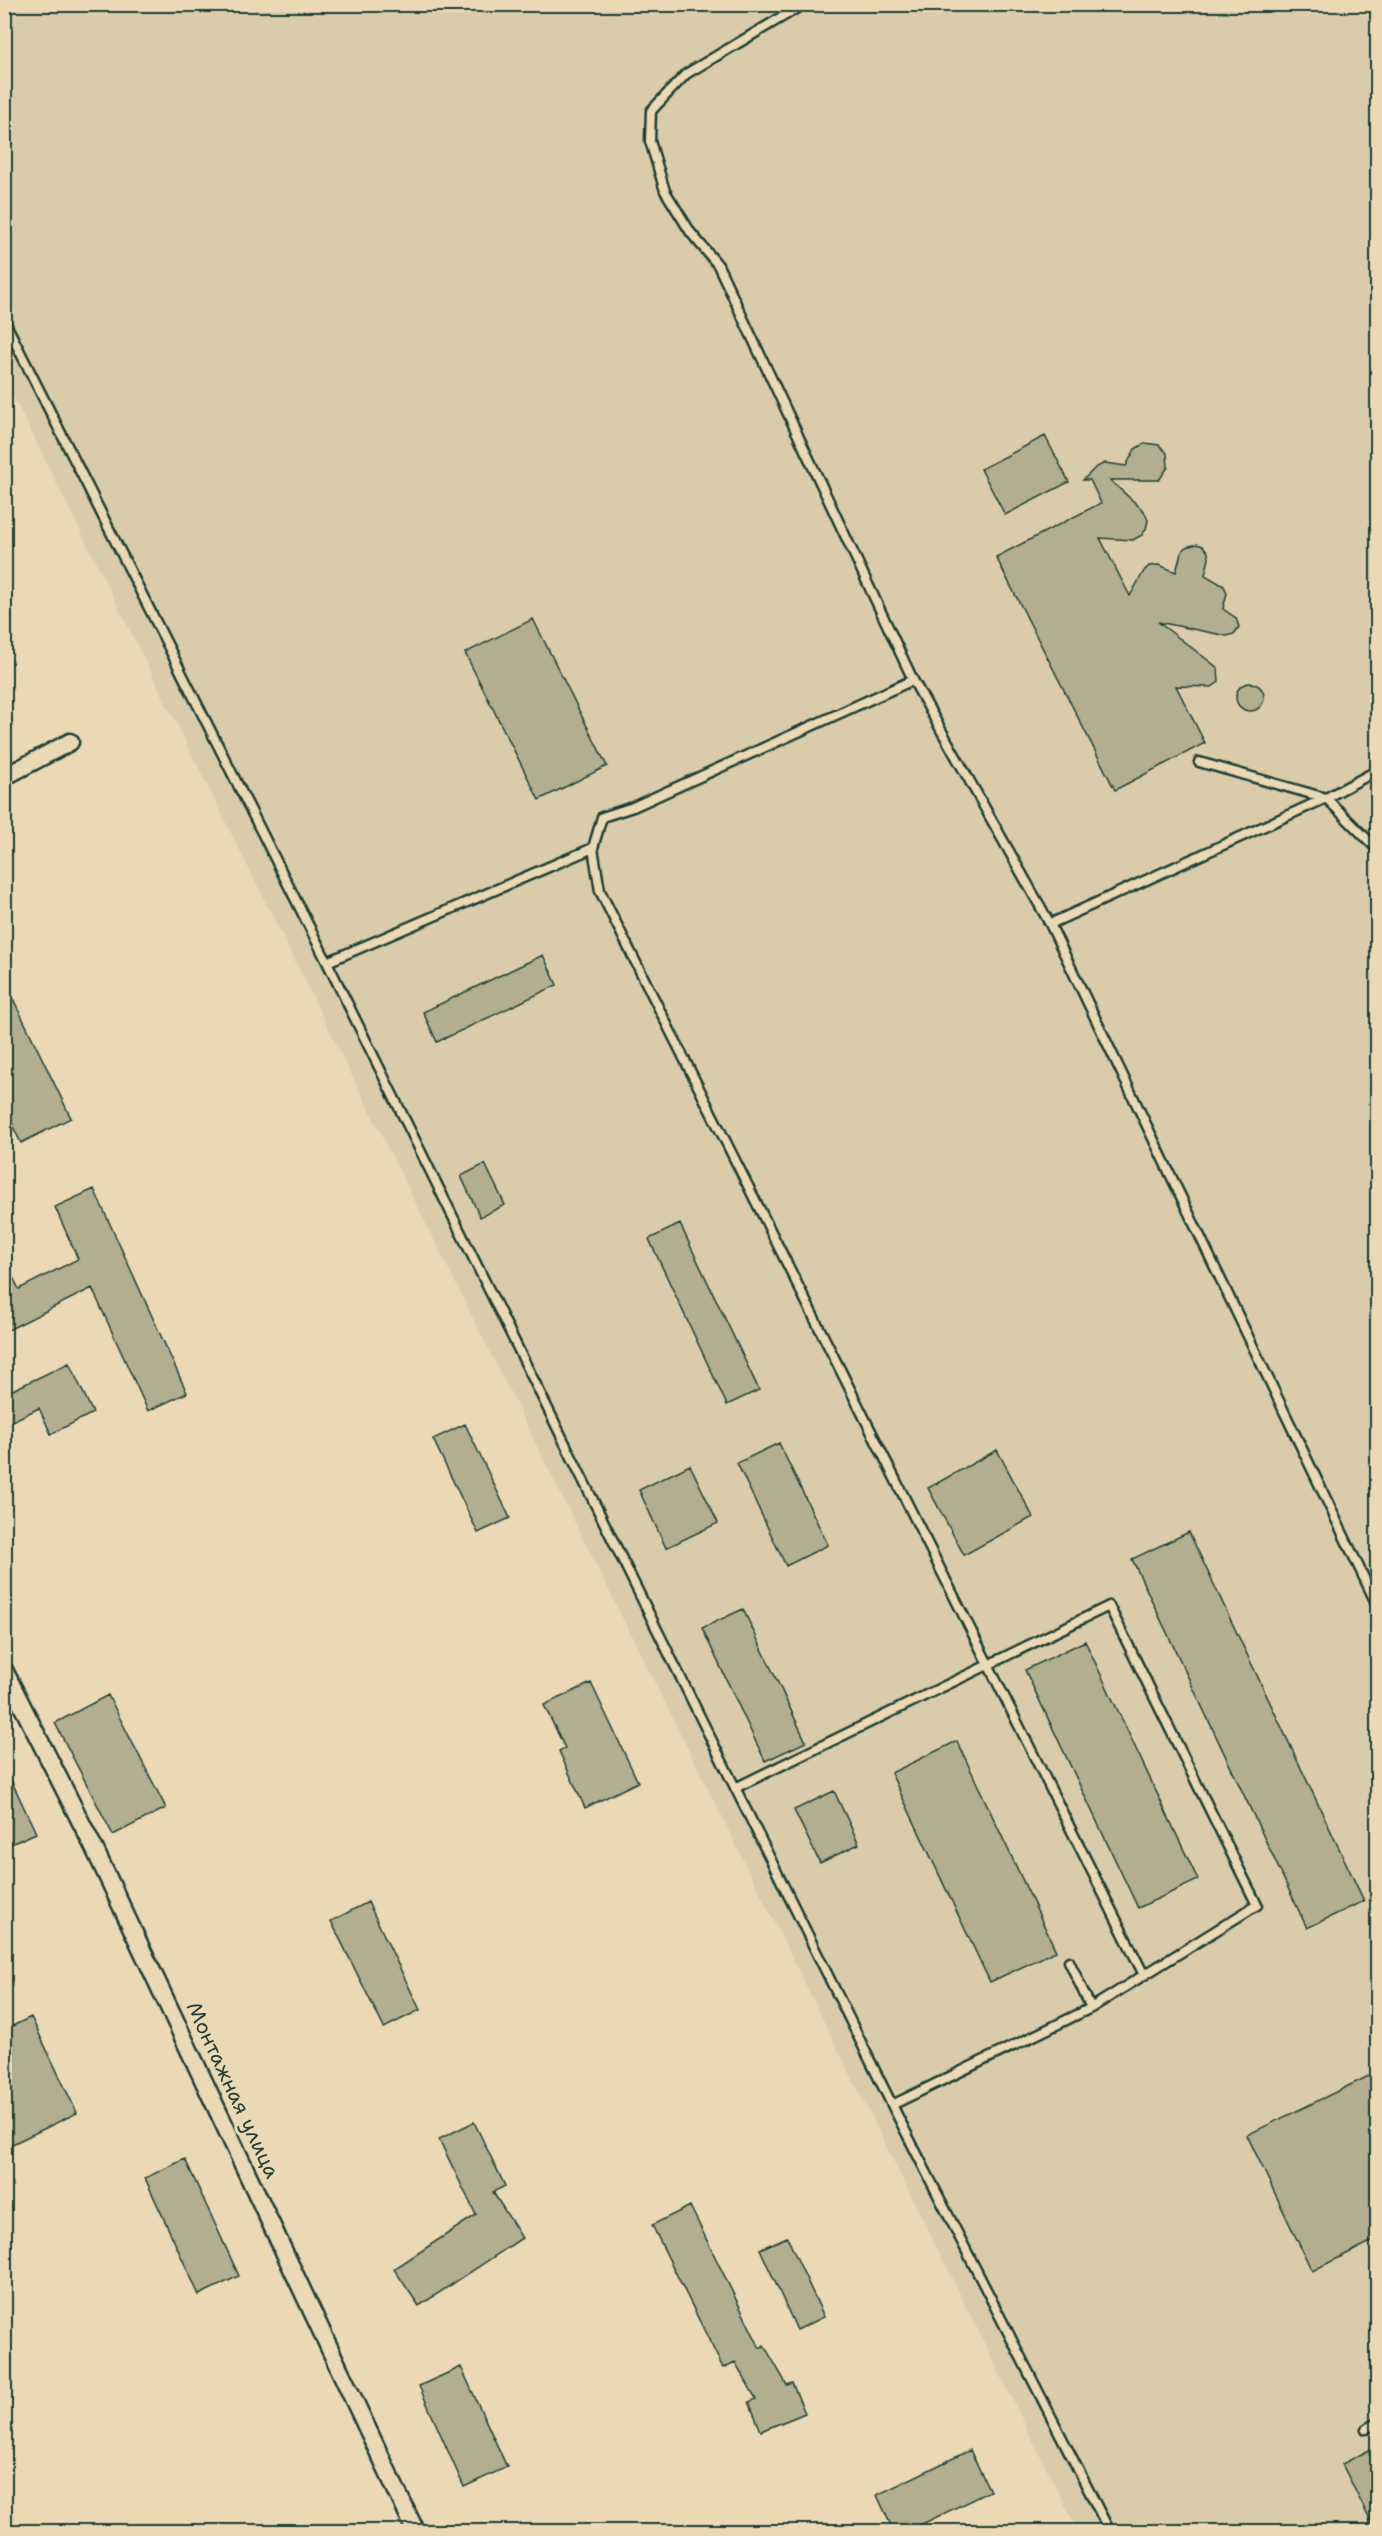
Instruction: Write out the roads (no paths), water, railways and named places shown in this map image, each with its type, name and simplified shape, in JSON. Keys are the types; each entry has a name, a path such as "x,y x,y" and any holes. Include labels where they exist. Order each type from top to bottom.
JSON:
{"street":[{"path":"4,777 70,742"},
{"name":"Монтажная улица","path":"4,1670 99,1858 416,2532"}],"lane":[{"path":"804,4 686,74 651,111 650,141 665,191 691,233 718,266 913,680 1050,924 1377,1607"},
{"path":"4,320 327,962 892,2105 1110,2532"},
{"path":"913,680 633,807 602,817 593,848 600,891 1144,1975"},
{"path":"1198,762 1326,798 1377,850"},
{"path":"1050,924 1326,798 1377,770"},
{"path":"327,962 593,848"},
{"path":"735,1788 1109,1606 1257,1905 1091,2008 892,2105"},
{"path":"1069,1961 1091,2008"},
{"path":"1366,2428 1377,2422"}]}
